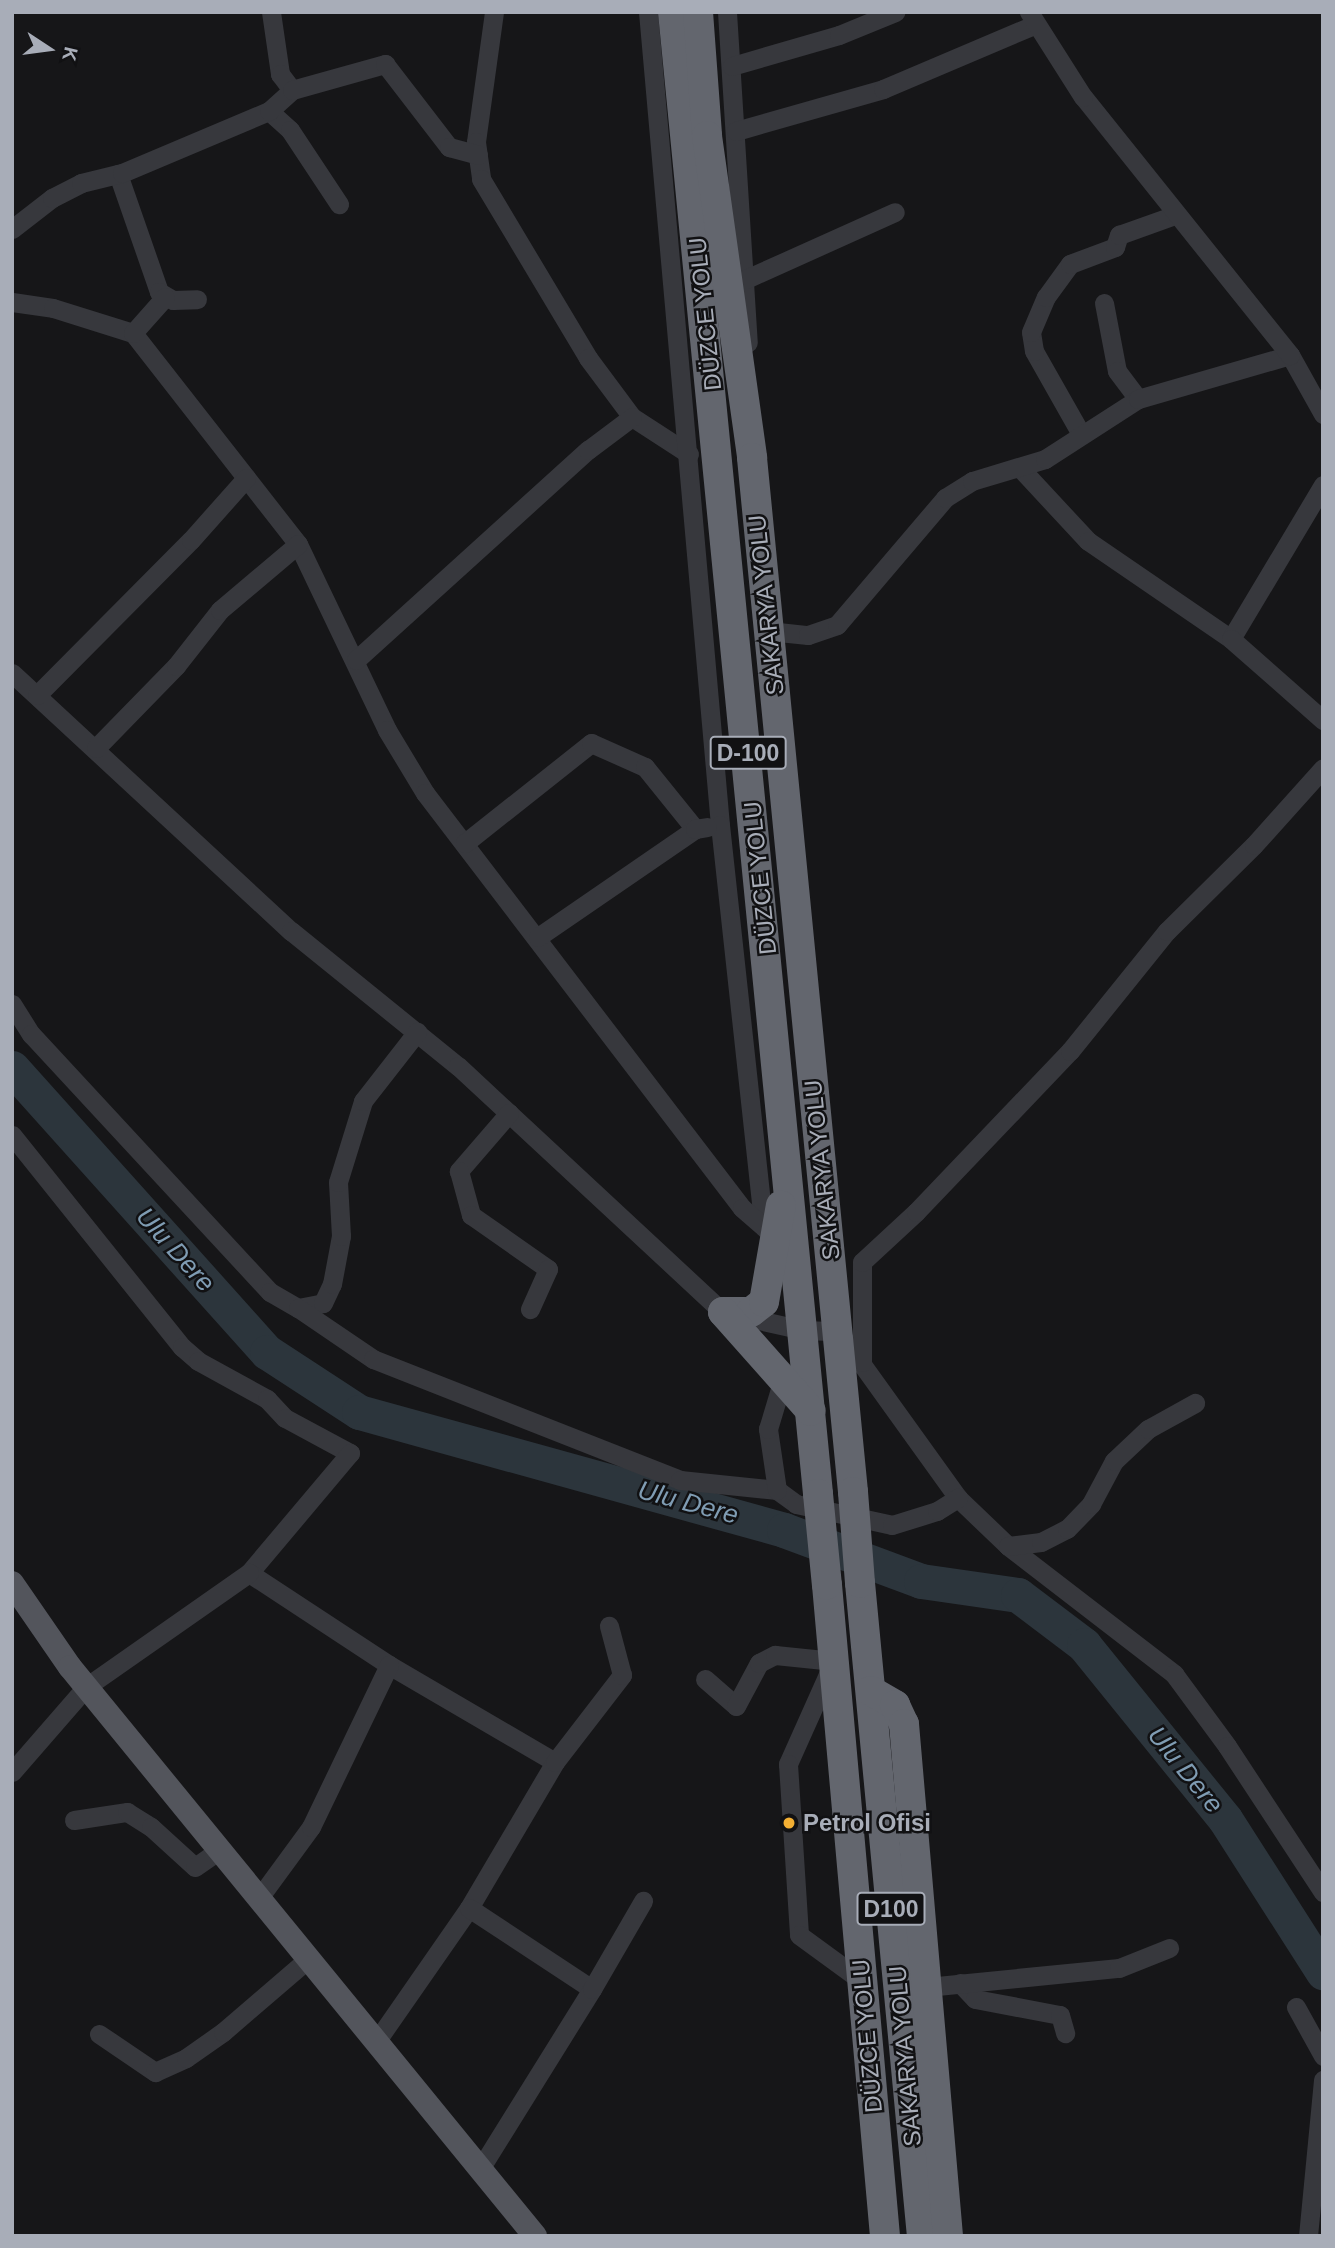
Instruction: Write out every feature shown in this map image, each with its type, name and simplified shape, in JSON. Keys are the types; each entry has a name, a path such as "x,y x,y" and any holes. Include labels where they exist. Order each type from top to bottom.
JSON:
{"highway":[{"name":"DÜZCE YOLU","path":"673,12 789,1163 885,2236"},
{"name":"SAKARYA YOLU","path":"698,12 707,136 752,458 838,1331 922,2236"},
{"path":"723,1312 751,1312 764,1302 770,1233 789,1163"},
{"path":"723,1312 811,1411"},
{"path":"871,1692 895,1705 904,1724 948,2236"}],"main road":[{"path":"12,1583 86,1687 535,2236"}],"street":[{"path":"271,12 280,74 292,90"},
{"path":"494,12 478,155 481,178 589,358 632,417 689,454"},
{"path":"648,12 720,825 770,1233"},
{"path":"727,12 746,279 752,458"},
{"path":"732,66 839,36 895,12"},
{"path":"736,131 883,89 1032,18 1083,97 1290,355 1323,414"},
{"path":"12,229 52,198 81,183 118,174 269,111 292,90 385,64 449,147 478,155"},
{"path":"269,111 290,130 339,204"},
{"path":"118,174 159,292 165,297 197,299"},
{"path":"746,279 895,212"},
{"path":"1081,434 1034,351 1031,332 1046,297 1070,264 1115,247 1119,235 1175,215"},
{"path":"133,332 165,297"},
{"path":"12,302 53,308 133,332 298,544 356,660 387,730 425,793 538,937 742,1208 797,1261"},
{"path":"1104,303 1117,371 1138,399"},
{"path":"769,631 807,635 836,625 945,498 972,481 1021,469 1138,399 1290,355"},
{"path":"356,660 588,450 632,417"},
{"path":"1021,469 1088,541 1231,639 1323,720"},
{"path":"37,695 191,540 246,478"},
{"path":"1231,639 1323,485"},
{"path":"96,748 176,666 220,610 298,544"},
{"path":"12,673 291,931 417,1032 509,1113 723,1312 803,1329 838,1331 958,1498 1008,1546 1174,1674 1321,1886"},
{"path":"465,843 591,743 645,767 695,829"},
{"path":"862,1362 862,1262 916,1212 1070,1051 1167,931 1254,845 1323,768"},
{"path":"538,937 695,829 720,825"},
{"path":"12,1004 31,1034 270,1292 373,1359 680,1480 777,1490 796,1504 892,1525 937,1511 958,1498"},
{"path":"298,1308 323,1303 332,1283 341,1236 338,1182 363,1101 417,1032"},
{"path":"509,1113 459,1171 471,1214 548,1269 530,1309"},
{"path":"12,1135 182,1347 198,1361 267,1399 285,1418 350,1453 249,1573 86,1687 12,1772"},
{"path":"777,1490 768,1429 783,1380"},
{"path":"1008,1546 1041,1542 1066,1529 1091,1504 1114,1461 1148,1429 1195,1403"},
{"path":"249,1573 389,1665 555,1762"},
{"path":"376,2042 469,1908 555,1762 622,1675 609,1626"},
{"path":"705,1679 736,1706 759,1663 775,1655 834,1661 788,1764 793,1873 799,1935 862,1981"},
{"path":"259,1898 311,1827 389,1665"},
{"path":"74,1820 127,1812 151,1827 195,1867 219,1850"},
{"path":"480,2169 592,1989 643,1901"},
{"path":"469,1908 592,1989"},
{"path":"928,1987 1119,1968 1169,1948"},
{"path":"99,2034 155,2072 186,2058 223,2032 308,1959"},
{"path":"960,1983 975,2000 1060,2015 1065,2033"},
{"path":"1296,2007 1323,2056"},
{"path":"1308,2236 1323,2081"}],"waterway":[{"name":"Ulu Dere","path":"12,1068 267,1352 359,1412 784,1530 921,1581 1018,1595 1084,1645 1225,1819 1323,1972"}],"place":[{"name":"Petrol Ofisi","path":"789,1823"}]}
